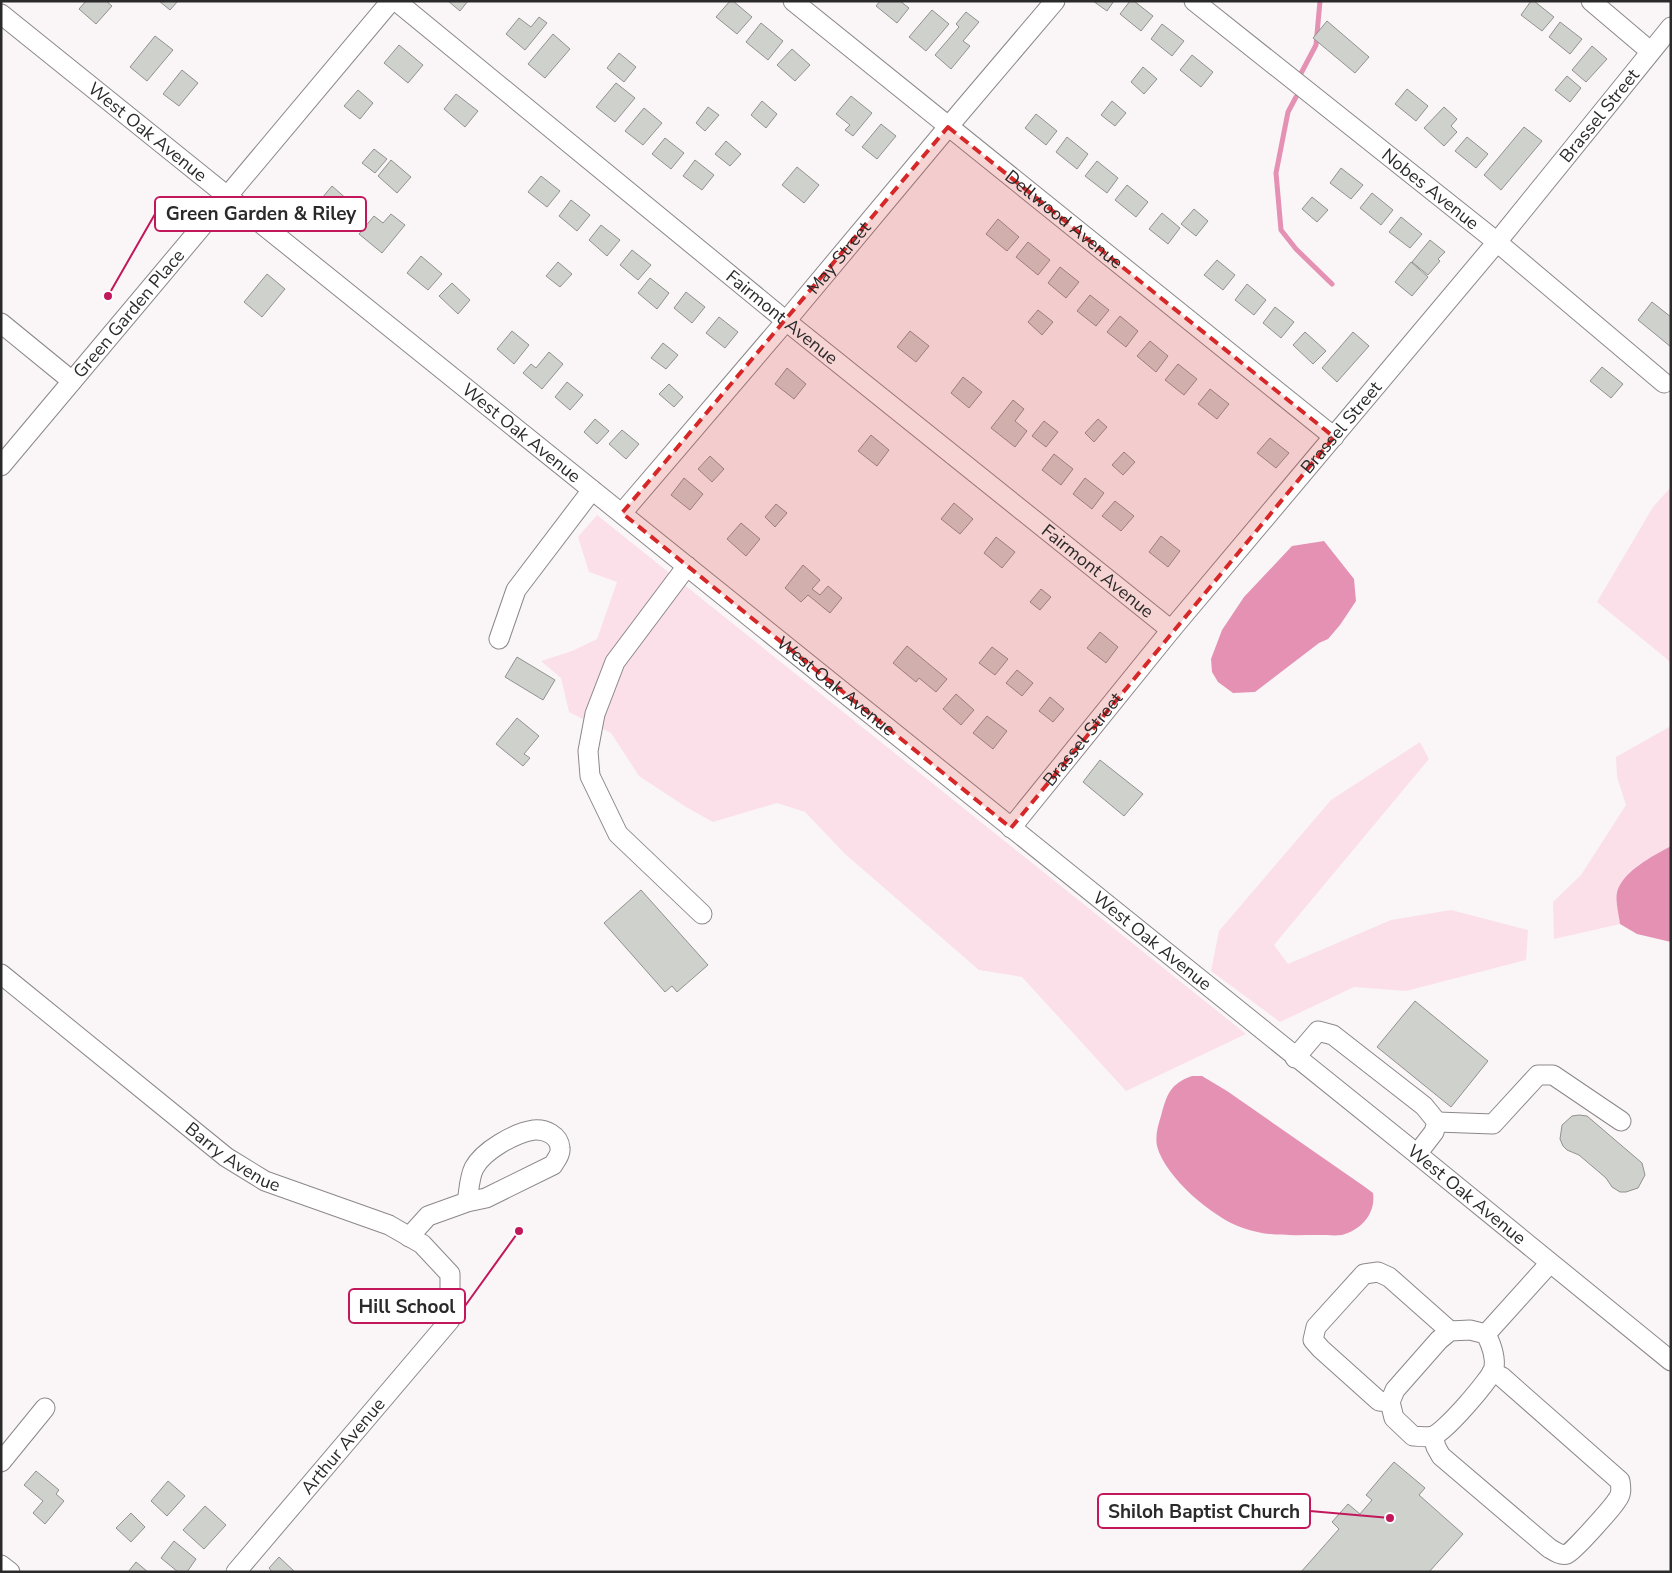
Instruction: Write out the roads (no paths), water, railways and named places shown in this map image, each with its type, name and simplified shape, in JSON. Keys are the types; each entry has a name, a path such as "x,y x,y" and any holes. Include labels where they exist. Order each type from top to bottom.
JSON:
{"street":[{"name":"Green Garden Place","path":"1,466 390,1"},
{"name":"Fairmont Avenue","path":"396,1 786,321 1171,630"},
{"name":"Dellwood Avenue","path":"794,1 1334,437"},
{"name":"May Street","path":"622,513 1055,1"},
{"name":"Nobes Avenue","path":"1194,1 1497,242 1664,383"},
{"path":"1591,1 1650,51"},
{"name":"West Oak Avenue","path":"1,14 1671,1361"},
{"name":"Brassel Street","path":"1011,828 1171,630 1497,242 1671,27"},
{"path":"1,323 72,380"},
{"path":"499,639 516,590 592,490"},
{"path":"687,566 615,662 595,714 588,751 590,776 618,834 702,914"},
{"name":"Barry Avenue","path":"1,974 226,1157 265,1180 390,1224 422,1244 450,1274 450,1320"},
{"path":"1295,1058 1318,1031 1333,1035 1424,1106 1436,1122 1434,1132 1416,1154"},
{"path":"1436,1122 1493,1124 1538,1075 1553,1075 1621,1121"},
{"path":"409,1237 428,1216 467,1202 486,1198 553,1165 558,1157 560,1148 557,1139 550,1132 535,1130 512,1137 492,1149 480,1159 472,1170 467,1202"},
{"path":"1486,1334 1550,1263"},
{"path":"1390,1402 1379,1401 1320,1349 1313,1340 1316,1327 1364,1274 1378,1272 1389,1277 1450,1331"},
{"name":"Arthur Avenue","path":"236,1572 450,1320"},
{"path":"1470,1330 1486,1334 1492,1347 1494,1368 1488,1380 1445,1428 1433,1436 1413,1436 1394,1418 1390,1402 1395,1390 1439,1340 1450,1331 1470,1330"},
{"path":"1433,1436 1441,1456 1549,1548 1562,1554 1569,1554 1618,1500 1621,1491 1620,1482 1502,1377 1492,1372"},
{"path":"1,1462 45,1408"},
{"path":"1,1565 10,1572"}],"waterway":[{"path":"1298,79 1316,45 1320,1"},
{"path":"1296,97 1288,112 1276,173 1281,230 1296,249 1332,284"}],"place":[{"name":"Green Garden & Riley","path":"108,296"},
{"name":"Hill School","path":"519,1231"},
{"name":"Shiloh Baptist Church","path":"1390,1518"}]}
